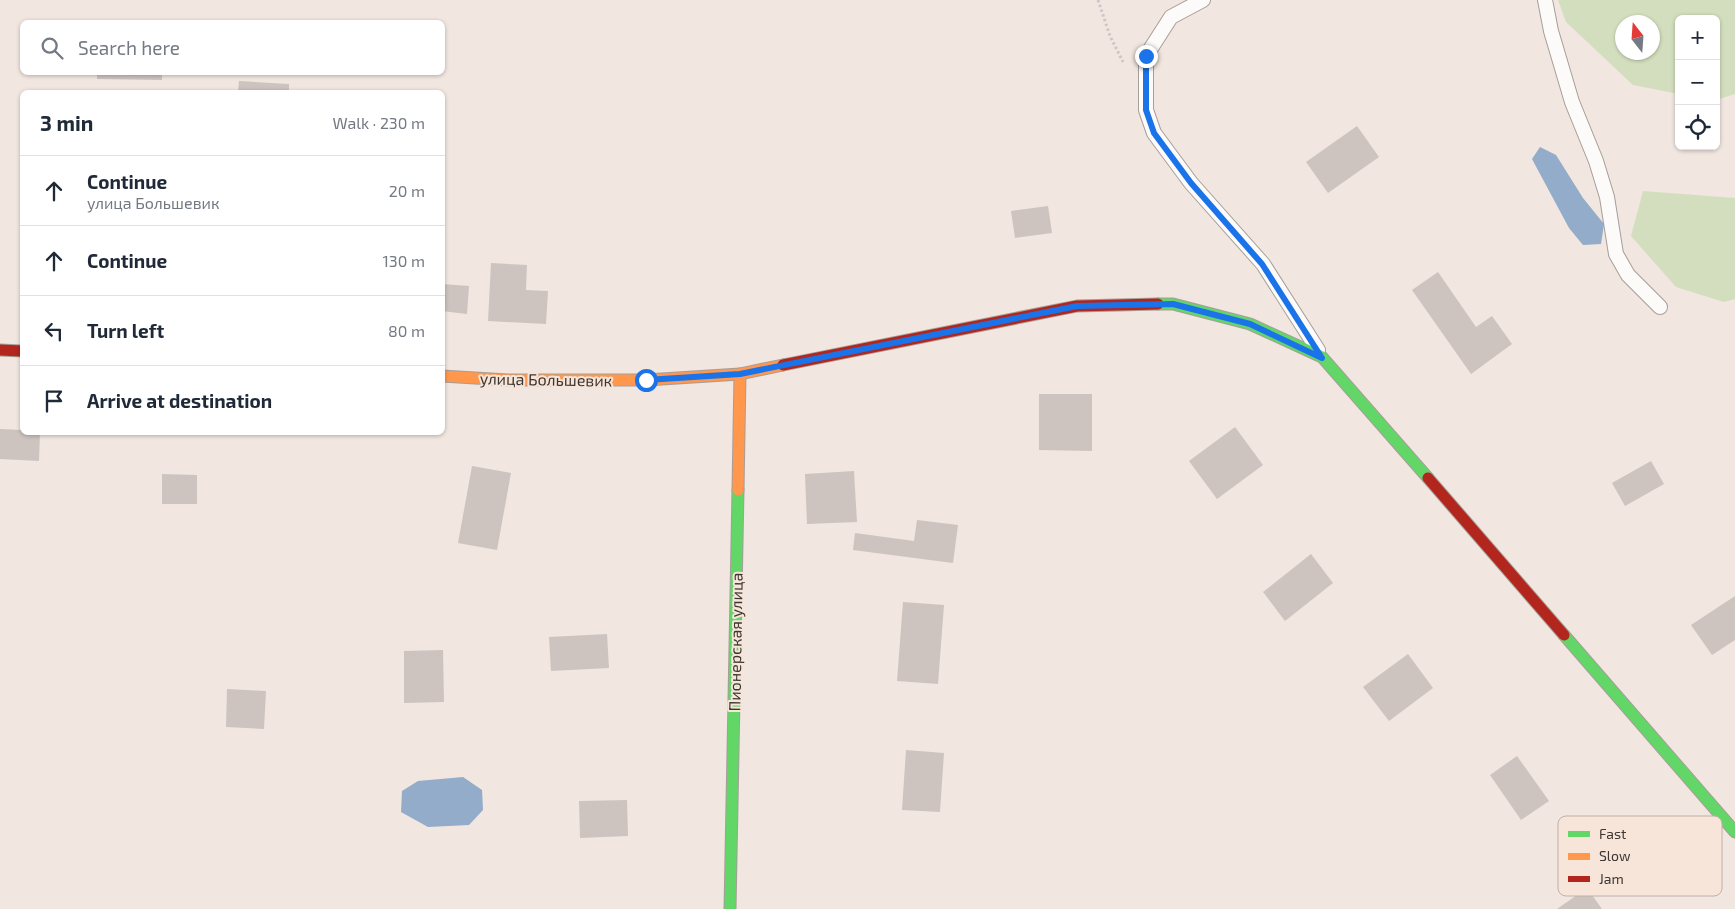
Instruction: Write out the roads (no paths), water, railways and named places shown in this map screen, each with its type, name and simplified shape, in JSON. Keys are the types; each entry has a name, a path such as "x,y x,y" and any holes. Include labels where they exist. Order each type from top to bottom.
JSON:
{"main road":[{"name":"улица Большевик","path":"445,376 508,380 646,380 740,374 1077,306 1173,304 1250,324 1322,358"},
{"path":"0,350 20,351"},
{"path":"1322,358 1721,816"},
{"name":"Пионерская улица","path":"730,909 740,374"},
{"path":"1722,817 1735,832"}],"lane":[{"path":"1204,0 1171,17 1146,56 1146,110 1154,133 1191,183 1262,264 1322,358"},
{"path":"1544,0 1572,102 1596,161 1607,197 1616,254 1628,275 1660,307"}],"water":[{"path":"1540,147 1556,155 1583,198 1604,224 1601,244 1583,245 1569,228 1532,159"},
{"path":"463,777 482,790 483,810 469,825 428,827 401,812 402,791 418,781"}]}
